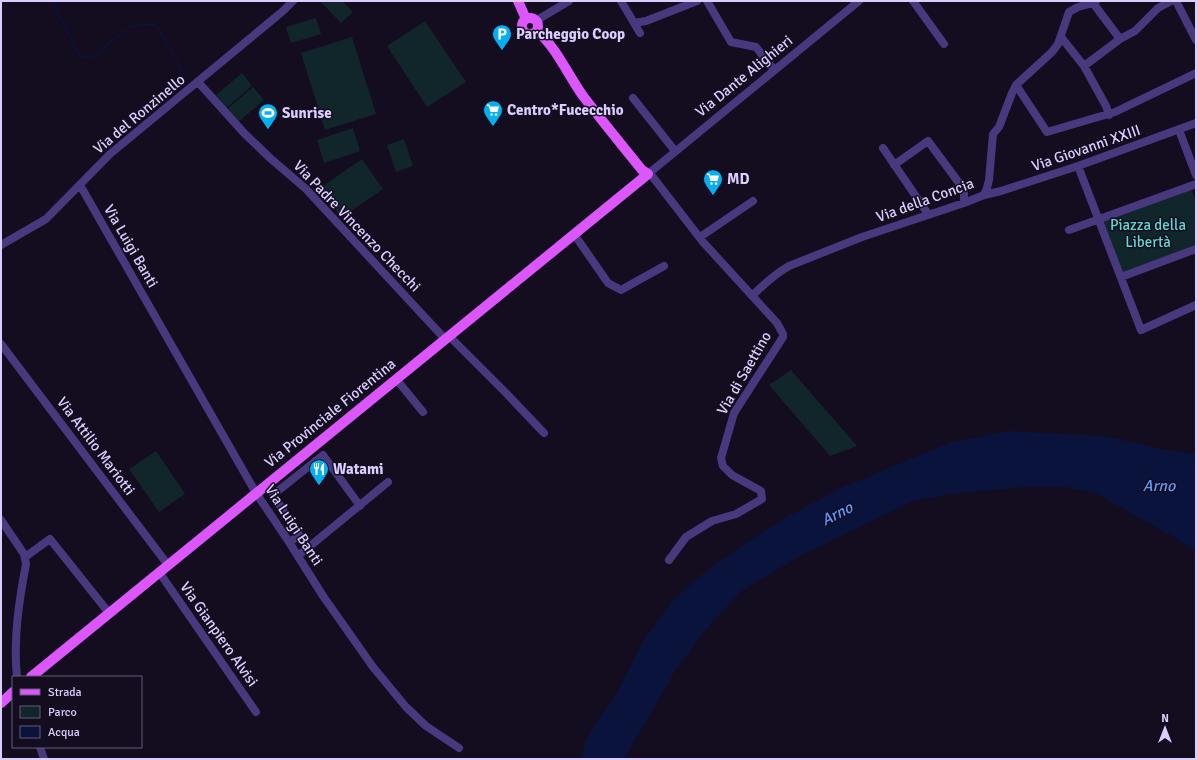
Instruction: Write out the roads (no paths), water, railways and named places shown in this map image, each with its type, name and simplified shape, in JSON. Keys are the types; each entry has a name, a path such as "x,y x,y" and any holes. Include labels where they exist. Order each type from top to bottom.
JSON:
{"main road":[{"path":"518,1 526,19"},
{"path":"533,18 537,20 539,26 535,33 530,34 523,30 522,25 526,19 533,18"},
{"path":"537,31 546,40 583,95 642,170 648,174"},
{"name":"Via Provinciale Fiorentina","path":"32,676 648,174"},
{"path":"1,704 12,693"}],"street":[{"name":"Via del Ronzinello","path":"1,245 46,219 110,154 283,11 293,1"},
{"path":"537,20 569,1"},
{"path":"622,1 640,33"},
{"path":"634,23 646,21 697,1"},
{"path":"707,1 731,42 756,47 774,70"},
{"name":"Via Dante Alighieri","path":"648,174 859,1"},
{"path":"913,1 944,44"},
{"path":"1084,66 1120,39 1135,31 1158,8 1171,1"},
{"path":"1176,1 1196,40"},
{"path":"1095,2 1120,39"},
{"name":"Via della Concia","path":"752,296 778,272 789,266 862,237 984,195 988,188 993,134 999,127 1016,85 1052,52 1058,44 1062,37 1069,12 1078,7 1095,2"},
{"path":"1062,37 1084,66 1109,114"},
{"path":"1016,85 1047,132 1115,112 1196,73"},
{"name":"Via Padre Vincenzo Checchi","path":"198,82 244,133 306,189 447,338 506,393 544,433"},
{"path":"633,98 675,151"},
{"name":"Via Giovanni XXIII","path":"984,195 1078,166 1196,123"},
{"path":"1179,130 1196,175"},
{"path":"894,165 928,140 962,187 964,193 964,203"},
{"path":"883,148 928,214"},
{"path":"1078,166 1141,330 1196,305"},
{"name":"Via di Saettino","path":"648,174 652,176 715,256 781,328 783,334 783,337 734,413 720,458 723,466 732,475 761,491 762,499 736,514 712,520 686,537 669,560"},
{"path":"1069,230 1196,184"},
{"name":"Via Luigi Banti","path":"80,185 256,493 323,596 373,667 406,707 426,726 459,748"},
{"path":"700,237 753,201"},
{"path":"574,234 608,282 621,290 664,266"},
{"path":"1121,277 1196,249"},
{"name":"Via Attilio Mariotti","path":"1,344 168,565"},
{"path":"396,379 423,412"},
{"path":"315,445 360,506"},
{"path":"289,542 300,536 273,495 323,455"},
{"path":"298,556 388,482"},
{"path":"1,520 25,557 26,564 18,607 16,638 17,676"},
{"path":"25,557 50,539 109,613"},
{"name":"Via Gianpiero Alvisi","path":"159,572 256,712"},
{"path":"40,748 44,759"}],"water":[{"name":"Arno","path":"1008,431 1105,436 1166,450 1196,454 1196,552 1174,537 1097,494 1065,487 1027,487 949,494 913,501 800,556 740,592 703,633 675,671 624,759 582,759 584,745 596,722 613,700 642,643 672,601 701,575 746,543 785,518 839,489 949,443"}],"waterway":[{"path":"52,1 78,53 82,57 91,58 130,27 151,24 157,26 159,29 186,77"}],"place":[{"name":"Parcheggio Coop","path":"502,51"},
{"name":"Centro*Fucecchio","path":"493,127"},
{"name":"Sunrise","path":"268,130"},
{"name":"MD","path":"713,196"},
{"name":"Watami","path":"319,486"}],"park label":[{"name":"Piazza della Libertà","path":"1148,234"}]}
